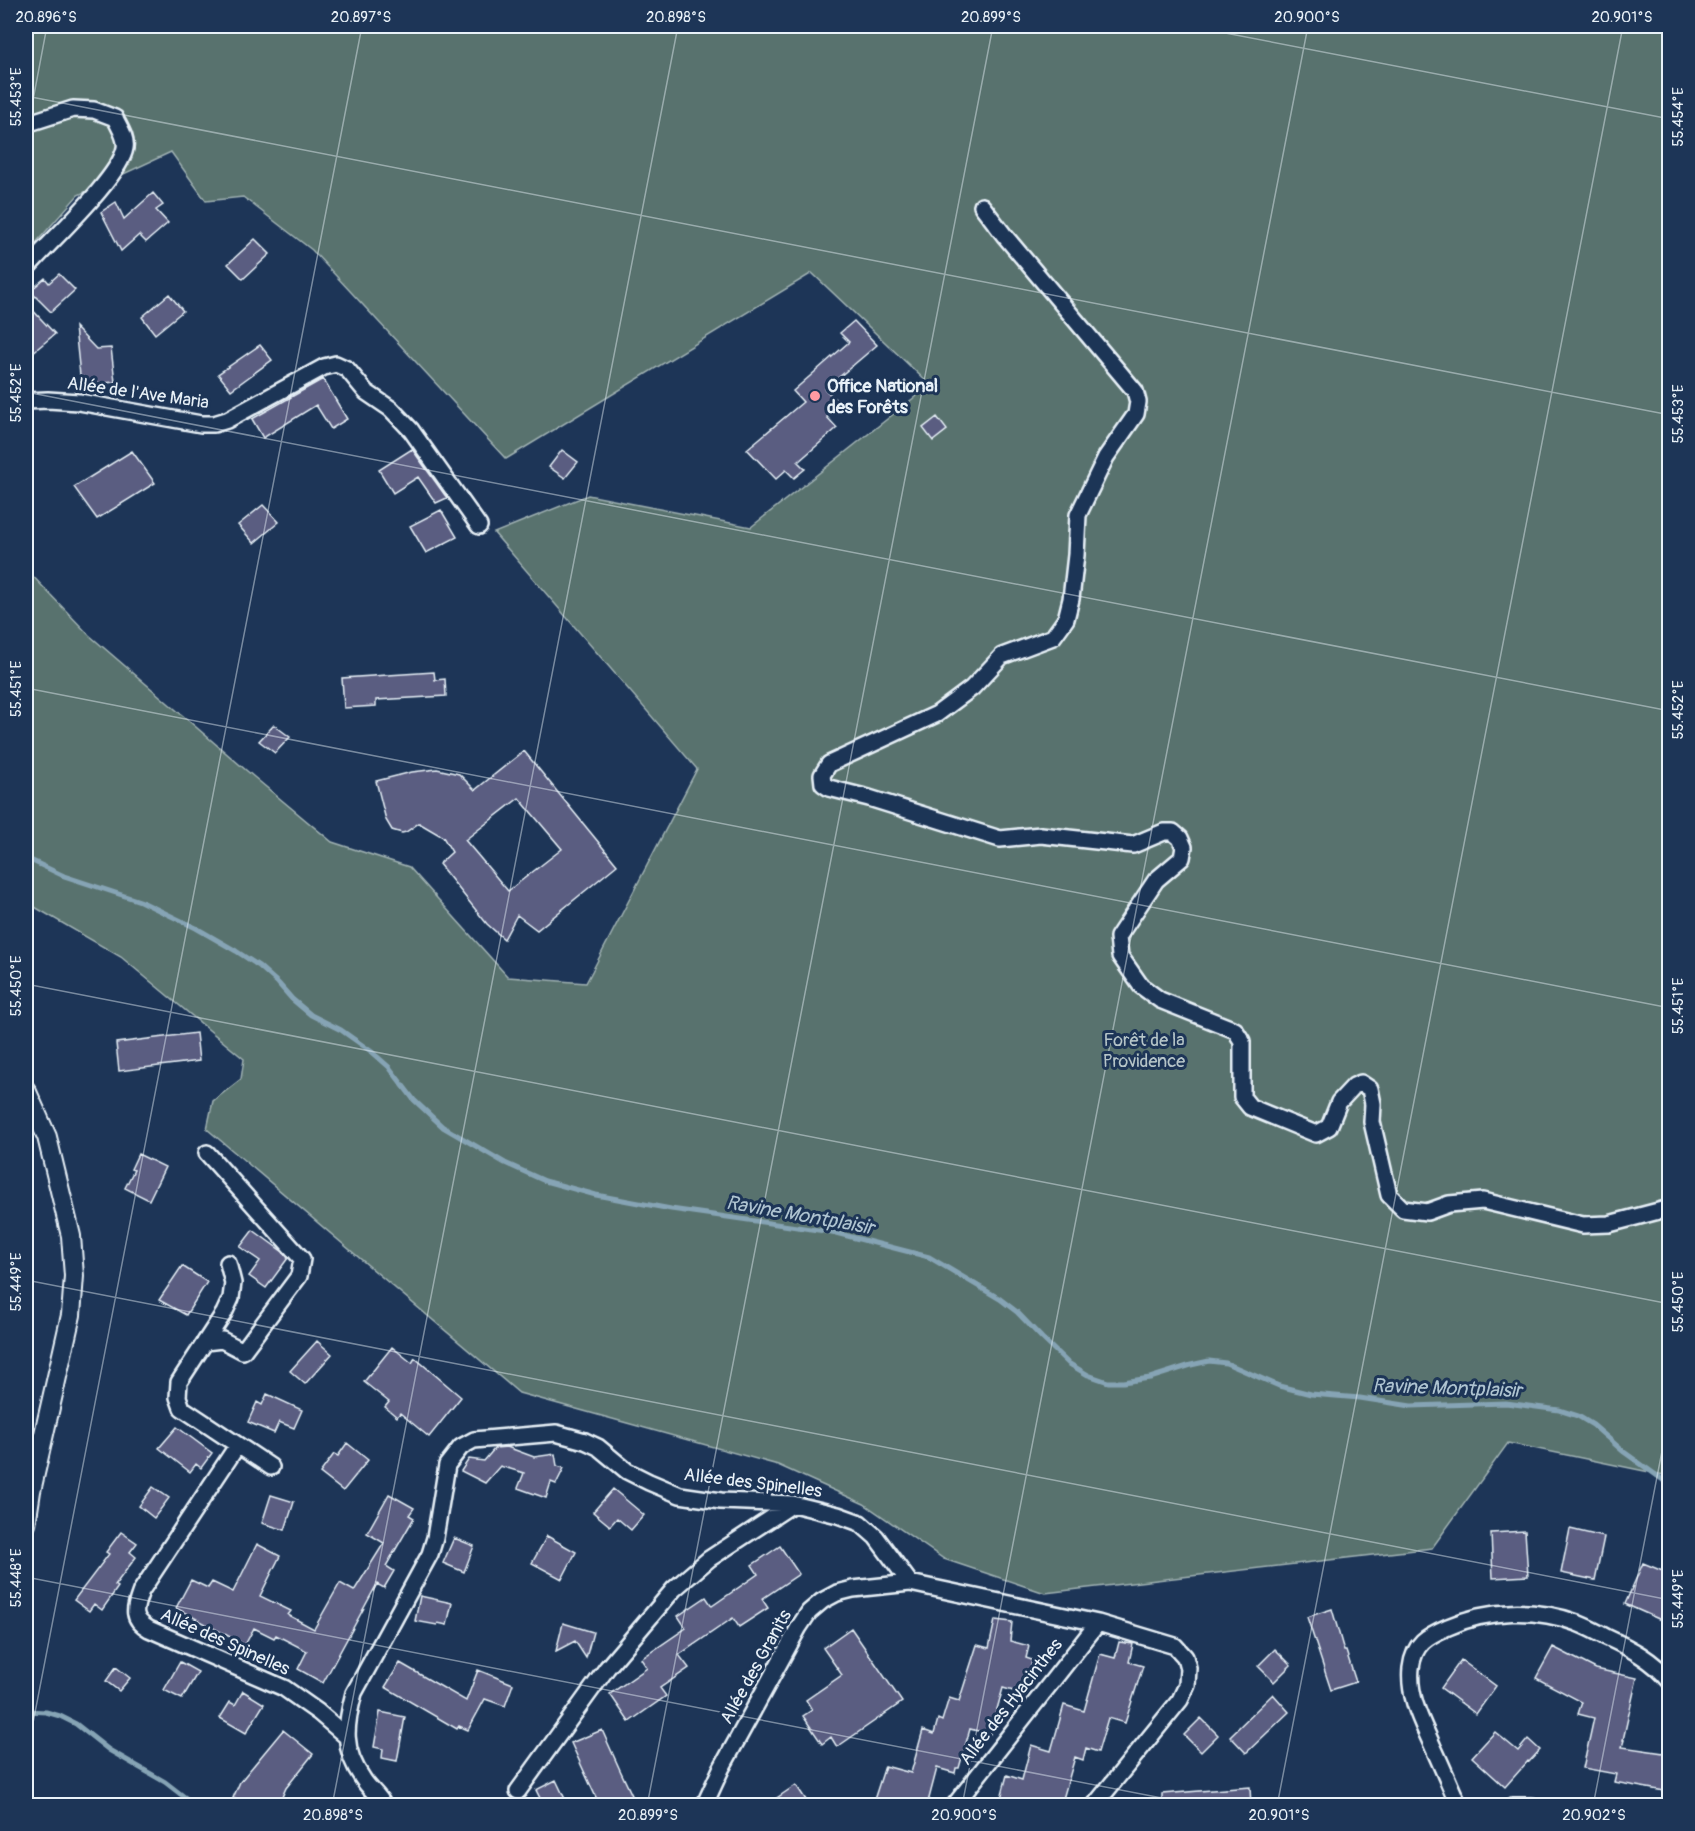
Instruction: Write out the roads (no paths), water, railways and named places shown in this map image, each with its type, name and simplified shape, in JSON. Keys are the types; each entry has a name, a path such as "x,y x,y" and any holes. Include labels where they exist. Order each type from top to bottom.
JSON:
{"street":[{"path":"26,124 72,109 94,110 115,118 124,138 125,147 119,164 99,190 26,269"},
{"path":"982,206 1135,391 1138,402 1136,414 1106,458 1078,515 1071,599 1066,619 1053,637 1002,656 972,688 937,714 829,764 822,775 823,784 829,788 869,798 1000,839 1041,835 1133,845 1164,832 1173,832 1180,838 1184,847 1182,858 1156,880 1118,938 1120,956 1141,986 1160,1000 1235,1030 1242,1041 1242,1097 1251,1107 1316,1134 1329,1127 1339,1102 1354,1086 1361,1083 1370,1089 1373,1104 1372,1122 1389,1195 1402,1209 1427,1212 1449,1204 1483,1200 1583,1225 1609,1224 1670,1208"},
{"name":"Allée de l'Ave Maria","path":"26,401 79,402 179,421 214,424 227,420 324,367 336,364 347,369 366,392 391,409 411,430 479,526"},
{"path":"26,1090 48,1137 71,1236 74,1276 71,1315 31,1491 26,1524"},
{"path":"205,1342 222,1340 243,1351 299,1276 302,1259 207,1154"},
{"path":"228,1263 233,1283 231,1298 179,1382 178,1396 182,1408 271,1467"},
{"name":"Allée des Spinelles","path":"384,1806 381,1799 363,1780 352,1761 346,1736 354,1693 430,1554 435,1538 447,1465 461,1448 474,1440 556,1433 598,1447 627,1471 680,1495 721,1502 793,1504 838,1515 860,1523 876,1537 910,1583"},
{"name":"Allée des Spinelles","path":"237,1446 141,1591 136,1603 135,1615 148,1629 284,1688 318,1712 346,1736"},
{"path":"518,1791 607,1668 674,1589 709,1559 793,1504"},
{"path":"910,1583 1098,1623 1175,1646 1185,1657 1188,1668 1187,1685 1180,1700 1094,1806"},
{"name":"Allée des Granits","path":"704,1806 721,1769 809,1612 822,1601 837,1593 910,1583"},
{"path":"1459,1806 1416,1709 1412,1690 1411,1668 1414,1654 1421,1641 1432,1634 1456,1623 1487,1615 1517,1612 1548,1615 1578,1623 1620,1643 1648,1660 1670,1681"},
{"name":"Allée des Hyacinthes","path":"954,1806 1098,1623"},
{"path":"1512,1806 1532,1806"}],"waterway":[{"name":"Ravine Montplaisir","path":"26,858 64,876 140,901 196,928 236,951 259,966 311,1015 341,1030 372,1052 389,1067 414,1100 443,1127 505,1163 545,1181 596,1195 671,1209 832,1232 929,1257 1000,1299 1017,1312 1068,1363 1088,1375 1108,1382 1150,1378 1209,1361 1226,1363 1279,1386 1311,1394 1360,1398 1411,1406 1506,1403 1559,1410 1578,1416 1593,1425 1624,1452 1670,1485"},
{"path":"26,1711 46,1712 76,1724 109,1750 165,1782 196,1806"}],"place":[{"name":"Office National des Forêts","path":"815,396"}],"park label":[{"name":"Forêt de la Providence","path":"1144,1050"}]}
